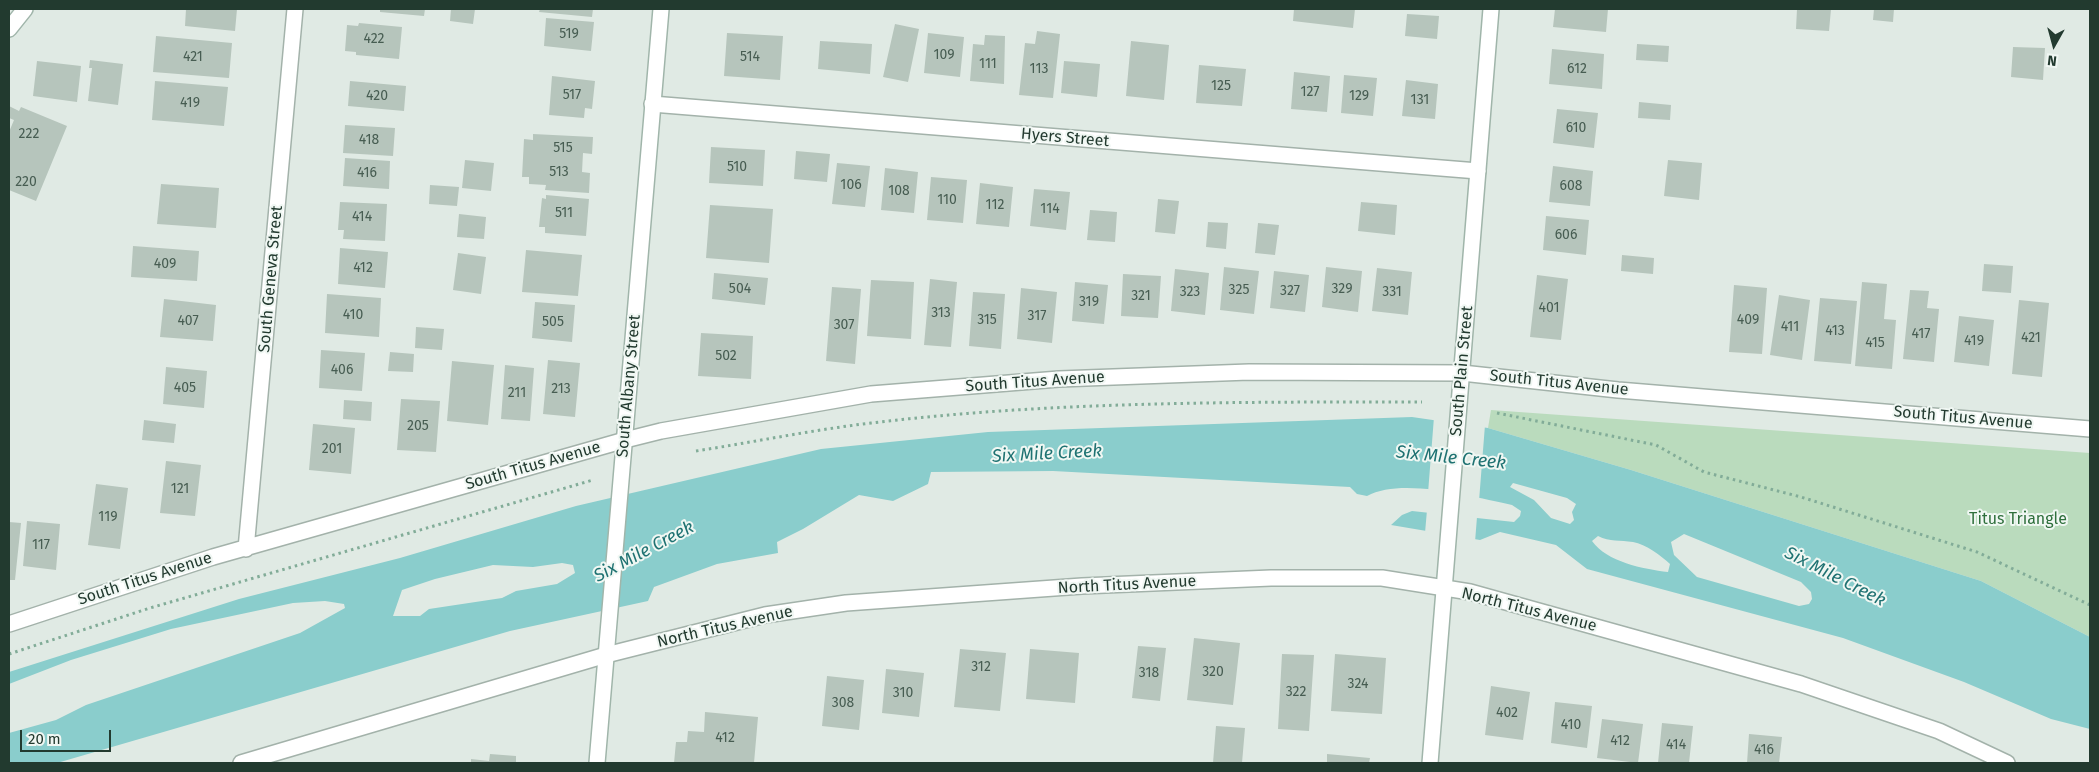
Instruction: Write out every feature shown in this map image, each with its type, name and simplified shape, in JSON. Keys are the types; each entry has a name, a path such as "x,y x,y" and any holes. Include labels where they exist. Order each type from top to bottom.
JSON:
{"street":[{"path":"9,29 25,9"},
{"name":"South Geneva Street","path":"246,549 295,9"},
{"name":"South Albany Street","path":"597,763 661,9"},
{"name":"South Plain Street","path":"1430,763 1491,9"},
{"name":"Hyers Street","path":"652,104 1478,171"},
{"name":"South Titus Avenue","path":"9,624 214,557 625,440 661,431 871,394 1059,379 1249,372 1462,373 1628,391 2090,429"},
{"name":"North Titus Avenue","path":"241,763 606,655 765,615 846,603 1082,586 1272,578 1382,578 1484,596 1801,684 1939,731 2007,763"}],"path":[{"path":"686,452 871,423 984,413 1203,402 1422,402"},
{"path":"1497,413 1656,445 1704,472 1801,496 1977,552 2090,604"},
{"path":"9,654 150,608 593,480"}],"green space":[{"name":"Titus Triangle","path":"1491,410 2090,453 2090,637 1981,581 1631,470 1488,428"}],"water":[{"name":"Six Mile Creek","path":"1412,417 1488,428 1631,470 1981,581 2090,637 2090,729 2051,719 1964,682 1843,638 1587,569 1556,545 1500,532 1480,540 1391,525 1402,515 1412,511 1514,522 1520,516 1521,511 1512,505 1438,490 1418,488 1399,488 1367,496 1357,494 1350,487 1053,471 931,472 928,484 893,501 859,495 803,529 777,542 778,553 717,564 654,587 648,601 510,631 57,763 9,763 9,733 56,720 86,705 300,633 345,608 344,604 325,601 293,603 171,629 71,660 9,684 9,672 239,599 400,558 576,506 821,449 988,432","holes":["1513,483 1567,498 1576,504 1572,512 1574,520 1570,524 1551,518 1534,500 1510,487","1684,534 1801,582 1811,592 1812,599 1809,604 1799,606 1697,577 1674,555 1671,542","1598,536 1643,545 1670,564 1668,572 1648,569 1616,559 1592,541","562,563 573,565 575,573 557,584 516,591 502,598 429,609 420,616 393,616 402,590 435,579 493,565 533,567"]}],"pier":[{"path":"1434,417 1485,425 1479,501 1428,493"},
{"path":"1427,510 1477,517 1475,542 1425,533"}],"building":[{"path":"186,9 237,9 235,31 185,26"},
{"path":"380,9 425,9 424,16 380,12"},
{"path":"451,9 475,9 473,24 450,21"},
{"path":"540,9 593,9 592,17 539,12"},
{"path":"1294,9 1355,9 1353,28 1293,21"},
{"path":"1555,9 1608,9 1606,32 1553,27"},
{"path":"1797,9 1831,9 1829,31 1796,29"},
{"path":"1874,9 1894,9 1893,22 1873,20"},
{"path":"1407,14 1439,16 1437,39 1405,36"},
{"path":"546,18 594,22 591,51 544,46"},
{"path":"359,23 402,27 399,59 356,55 356,52 345,51 347,25 358,26"},
{"path":"895,24 919,29 908,82 883,77"},
{"path":"1037,31 1060,34 1053,98 1019,95 1025,43 1035,44"},
{"path":"727,33 783,36 780,80 724,76"},
{"path":"928,33 964,37 960,77 924,73"},
{"path":"985,35 1005,36 1004,84 970,81 973,44 984,45"},
{"path":"156,36 232,43 229,78 153,72"},
{"path":"820,41 872,44 870,74 818,69"},
{"path":"1131,41 1169,45 1164,100 1126,96"},
{"path":"1637,44 1669,46 1668,62 1636,60"},
{"path":"2013,47 2045,48 2043,80 2011,77"},
{"path":"1552,49 1604,54 1602,89 1549,84"},
{"path":"90,60 123,64 118,105 88,101 92,68 89,68"},
{"path":"37,61 81,66 77,102 33,96"},
{"path":"1064,61 1100,64 1097,97 1061,93"},
{"path":"1199,65 1246,69 1242,106 1196,103"},
{"path":"1294,72 1330,76 1327,112 1291,109"},
{"path":"1344,75 1377,78 1373,116 1341,113"},
{"path":"552,76 595,81 592,109 585,108 584,118 549,115"},
{"path":"1406,80 1438,84 1435,119 1402,116"},
{"path":"155,81 228,87 224,126 152,120"},
{"path":"350,81 406,86 404,111 348,106"},
{"path":"1639,102 1671,105 1670,120 1638,118"},
{"path":"9,106 19,111 21,107 67,126 36,201 9,190 9,132 14,120 9,118"},
{"path":"1557,109 1598,113 1594,148 1553,143"},
{"path":"345,125 395,128 393,156 343,153"},
{"path":"533,134 593,137 592,154 583,153 582,172 590,173 589,193 545,190 546,185 529,184 529,177 522,177 524,139 533,140"},
{"path":"711,147 765,150 763,186 709,183"},
{"path":"796,151 830,154 827,182 794,179"},
{"path":"345,158 390,161 389,189 343,186"},
{"path":"465,160 494,163 491,191 462,188"},
{"path":"1668,160 1702,163 1699,200 1664,196"},
{"path":"837,163 870,166 865,207 832,204"},
{"path":"1553,166 1593,171 1590,206 1549,202"},
{"path":"885,168 918,172 914,213 881,210"},
{"path":"931,177 967,180 963,223 927,220"},
{"path":"980,183 1013,187 1009,227 976,224"},
{"path":"161,184 219,188 216,228 157,224"},
{"path":"430,185 459,187 457,206 429,204"},
{"path":"1034,189 1070,192 1066,230 1030,226"},
{"path":"546,195 589,199 586,236 545,233 545,227 539,227 542,198 546,199"},
{"path":"1158,199 1179,201 1175,234 1155,232"},
{"path":"340,202 387,204 385,241 343,239 344,230 338,230"},
{"path":"1361,202 1397,205 1395,235 1358,231"},
{"path":"710,205 773,209 769,263 706,258"},
{"path":"1090,210 1117,212 1115,242 1087,240"},
{"path":"459,214 486,217 484,239 457,237"},
{"path":"1546,216 1589,220 1586,255 1543,250"},
{"path":"1208,222 1228,223 1226,249 1206,247"},
{"path":"1258,223 1279,225 1275,255 1255,253"},
{"path":"133,246 199,251 197,281 131,277"},
{"path":"340,248 388,252 385,288 338,284"},
{"path":"526,250 582,255 578,296 522,292"},
{"path":"458,253 486,257 481,294 453,290"},
{"path":"1622,255 1654,258 1653,274 1621,271"},
{"path":"1984,264 2013,266 2011,293 1982,291"},
{"path":"1224,267 1259,271 1254,314 1220,310"},
{"path":"1326,267 1362,271 1358,312 1322,307"},
{"path":"1377,268 1412,272 1408,315 1372,311"},
{"path":"1175,269 1209,273 1205,315 1171,311"},
{"path":"1274,271 1309,275 1305,312 1270,308"},
{"path":"714,273 768,278 765,305 712,299"},
{"path":"1123,274 1161,276 1158,318 1121,316"},
{"path":"1537,275 1568,279 1561,340 1530,337"},
{"path":"930,279 957,282 951,347 924,345"},
{"path":"871,280 914,282 911,339 867,336"},
{"path":"1075,282 1108,285 1104,324 1072,321"},
{"path":"1862,282 1887,284 1884,319 1896,320 1892,369 1855,366"},
{"path":"1734,285 1767,288 1762,354 1729,352"},
{"path":"832,287 861,289 855,364 826,361"},
{"path":"1021,288 1057,292 1052,343 1017,339"},
{"path":"1910,290 1929,291 1927,308 1939,309 1934,362 1903,359"},
{"path":"973,292 1005,294 1001,349 969,346"},
{"path":"327,294 381,298 379,337 325,333"},
{"path":"1779,295 1810,300 1802,360 1770,355"},
{"path":"1820,298 1857,301 1851,364 1814,361"},
{"path":"164,299 216,305 213,341 160,337"},
{"path":"2019,300 2049,303 2042,377 2012,374"},
{"path":"535,302 575,305 572,342 532,338"},
{"path":"1959,316 1994,320 1989,366 1954,362"},
{"path":"416,327 444,329 442,350 415,348"},
{"path":"701,333 753,336 751,379 698,376"},
{"path":"321,350 365,353 362,391 319,388"},
{"path":"390,352 414,354 413,372 388,371"},
{"path":"548,360 580,363 575,417 543,414"},
{"path":"452,361 494,365 488,425 447,421"},
{"path":"505,365 534,368 530,421 501,419"},
{"path":"166,367 207,371 204,408 163,404"},
{"path":"401,399 440,401 436,452 397,450"},
{"path":"344,400 372,402 371,421 343,419"},
{"path":"144,420 176,424 174,443 142,440"},
{"path":"313,424 355,428 351,474 309,470"},
{"path":"166,461 201,465 195,516 160,513"},
{"path":"96,484 128,488 120,549 88,545"},
{"path":"27,521 60,524 56,570 23,566"},
{"path":"9,522 21,523 15,580 9,580"},
{"path":"1194,638 1240,643 1233,705 1187,700"},
{"path":"1138,646 1166,648 1160,701 1132,698"},
{"path":"960,649 1006,653 1000,711 954,707"},
{"path":"1030,649 1079,653 1075,703 1026,699"},
{"path":"1282,654 1314,655 1309,731 1278,729"},
{"path":"1335,654 1386,658 1382,714 1331,711"},
{"path":"886,669 924,673 919,717 882,713"},
{"path":"827,676 864,680 859,730 822,726"},
{"path":"1491,686 1530,692 1523,740 1485,735"},
{"path":"1555,702 1592,706 1587,748 1551,743"},
{"path":"705,712 758,717 754,763 674,763 676,742 687,742 688,731 704,732"},
{"path":"1602,719 1643,724 1638,763 1597,758"},
{"path":"1662,723 1693,726 1689,763 1658,763"},
{"path":"1216,726 1245,728 1242,763 1213,763"},
{"path":"1749,734 1782,737 1779,763 1747,763"},
{"path":"490,754 516,756 516,763 471,763 471,759 489,761"},
{"path":"1327,754 1370,758 1369,763 1327,763"}]}
